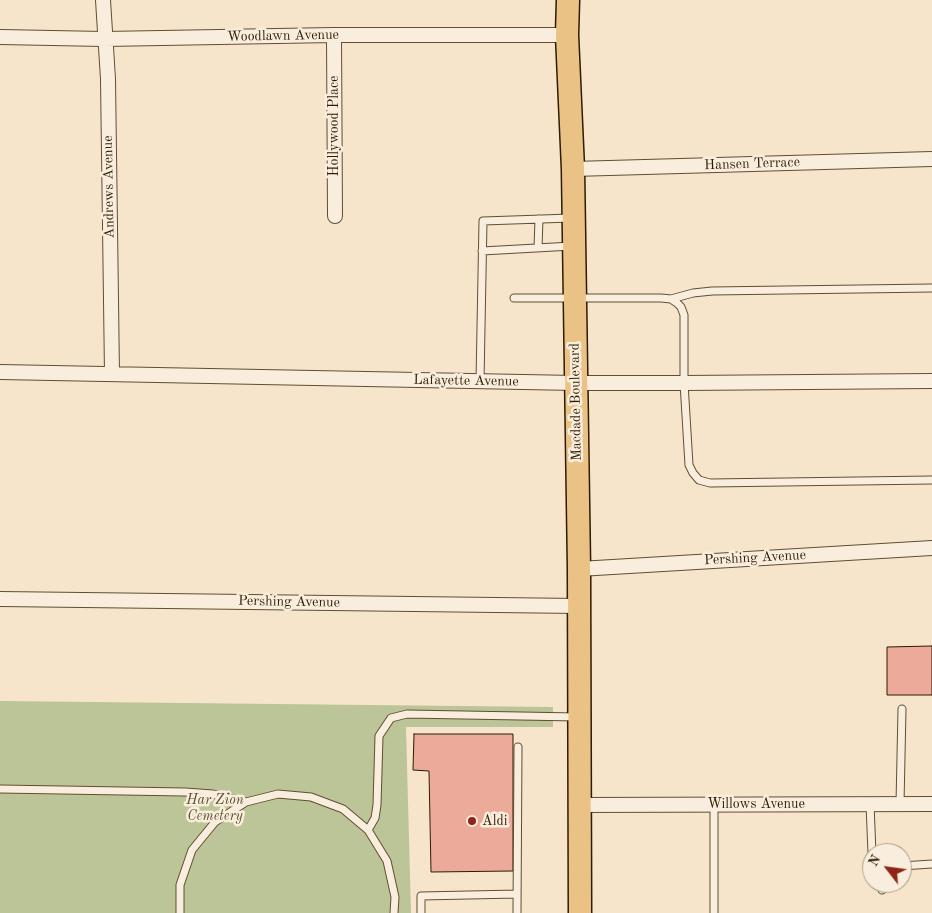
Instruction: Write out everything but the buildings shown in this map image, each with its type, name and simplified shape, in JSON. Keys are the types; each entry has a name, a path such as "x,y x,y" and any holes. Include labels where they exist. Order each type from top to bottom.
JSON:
{"main road":[{"name":"Macdade Boulevard","path":"568,0 567,35 573,169 579,569 579,805"},
{"path":"579,805 580,913"}],"street":[{"name":"Andrews Avenue","path":"103,0 108,79 112,374"},
{"name":"Woodlawn Avenue","path":"0,37 104,39 334,35 567,35"},
{"name":"Hollywood Place","path":"334,35 335,216"},
{"name":"Hansen Terrace","path":"573,169 932,160"},
{"name":"Lafayette Avenue","path":"0,372 576,383 684,384 932,381"},
{"name":"Pershing Avenue","path":"579,569 932,548"},
{"name":"Pershing Avenue","path":"0,599 579,606"},
{"name":"Willows Avenue","path":"579,805 932,804"}],"lane":[{"path":"480,381 483,221 573,218"},
{"path":"538,248 539,219"},
{"path":"482,251 574,246"},
{"path":"514,298 671,299 693,293 712,291 932,288"},
{"path":"671,299 681,307 684,315 684,384 688,465 699,480 710,483 932,480"},
{"path":"900,804 902,709"},
{"path":"368,830 375,818 377,805 379,736 391,718 407,714 579,717"},
{"path":"517,913 518,748"},
{"path":"0,789 185,792 213,794 246,802"},
{"path":"180,913 180,885 192,850 215,822 246,802 278,794 312,797 342,809 368,830 388,861 395,897 394,913"},
{"path":"714,804 714,913"},
{"path":"870,804 872,843"},
{"path":"912,865 932,864"},
{"path":"421,913 422,896 517,894"}],"green space":[{"name":"Har Zion Cemetery","path":"0,701 553,707 553,727 406,727 411,913 0,913"}],"place":[{"name":"Aldi","path":"472,821"}]}
